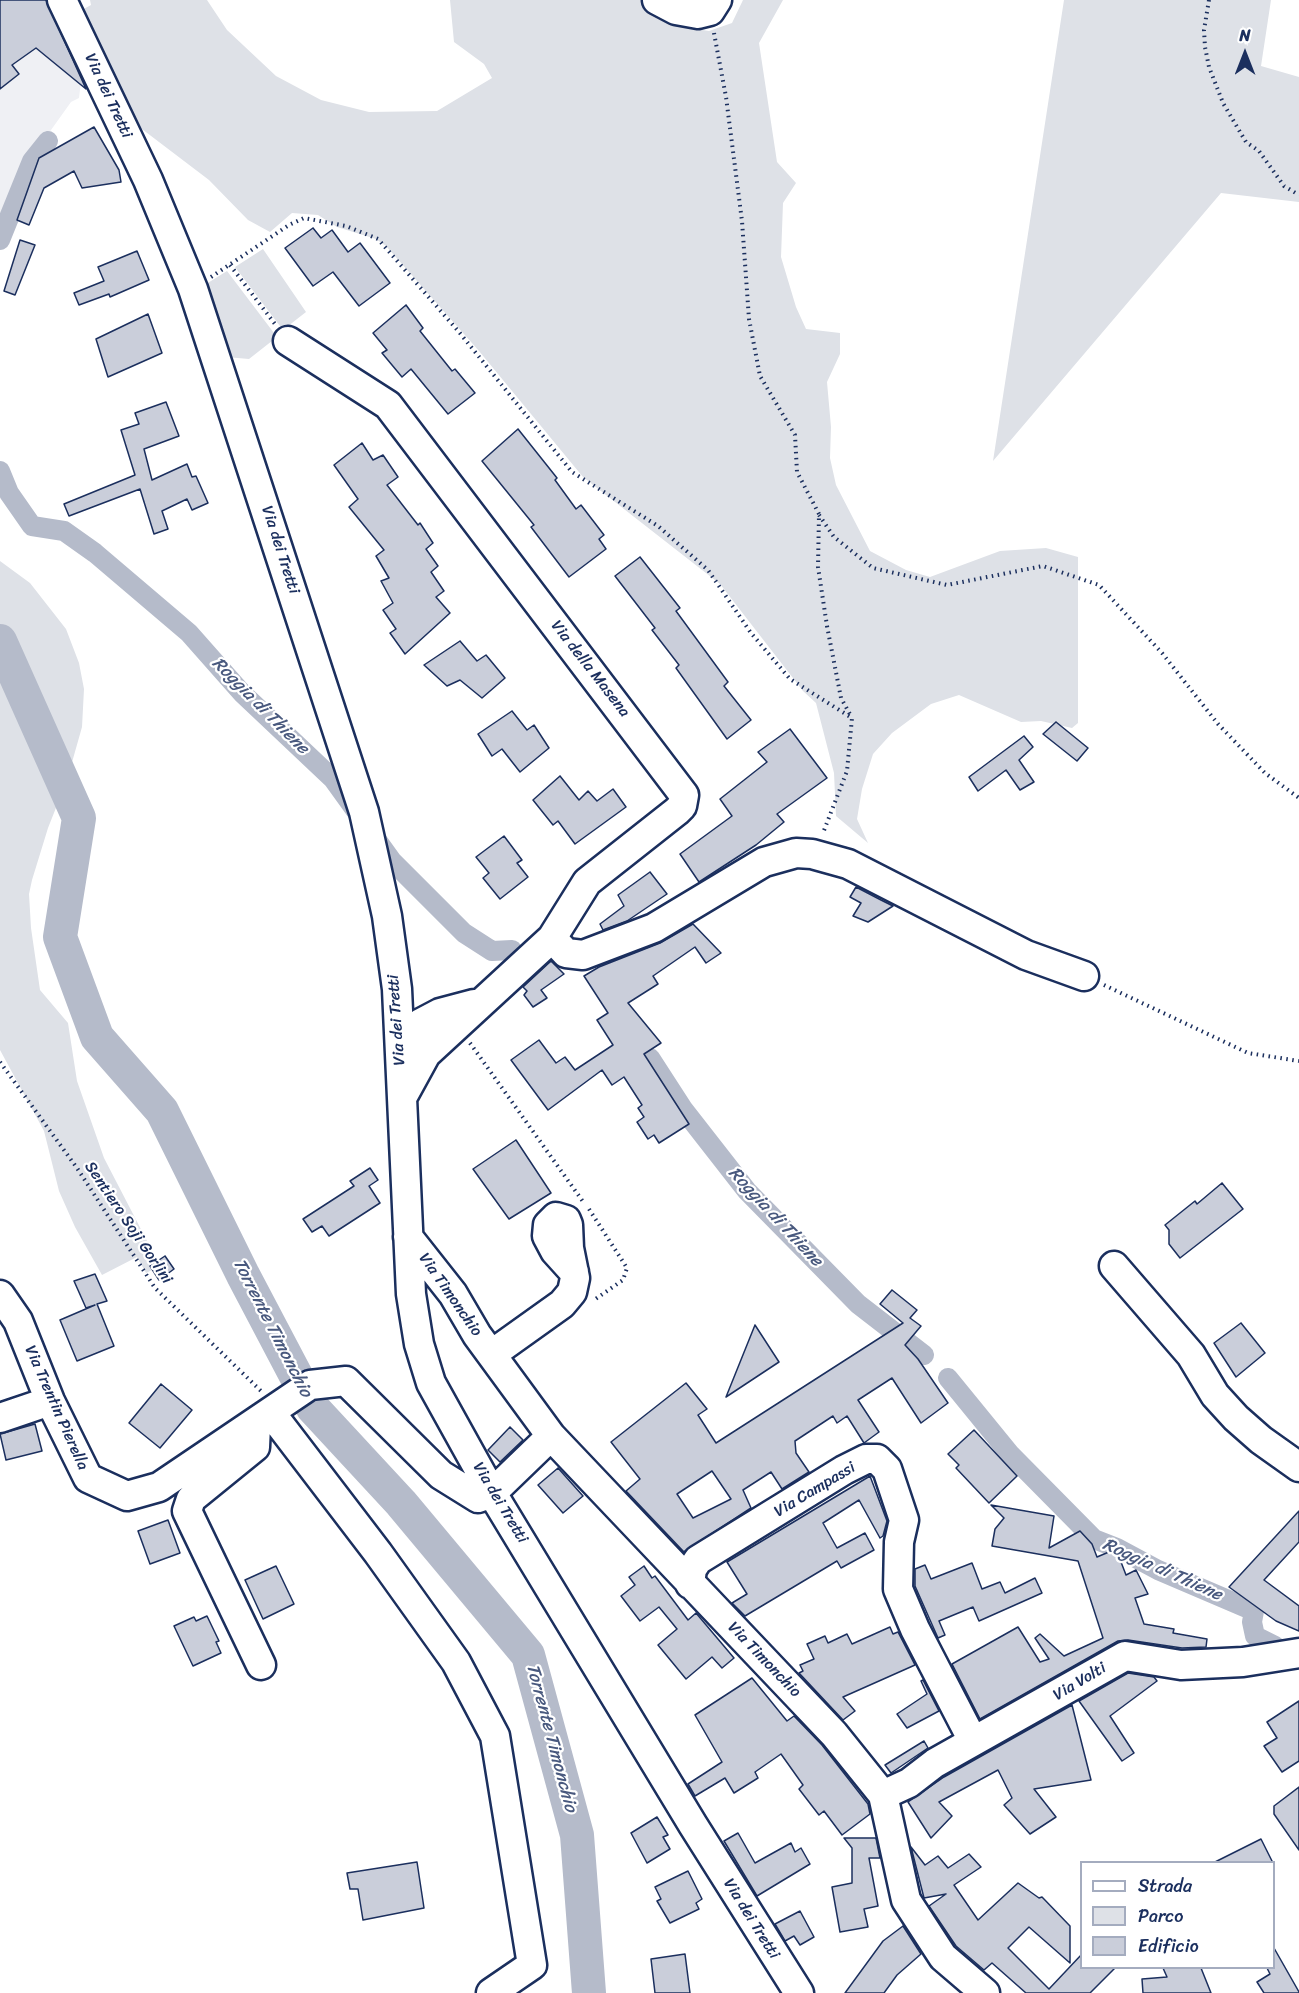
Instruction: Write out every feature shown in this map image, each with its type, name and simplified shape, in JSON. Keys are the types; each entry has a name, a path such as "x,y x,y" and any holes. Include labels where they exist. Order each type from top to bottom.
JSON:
{"street":[{"name":"Via dei Tretti","path":"62,0 162,211 193,289 372,841 387,916 397,989 414,1320 428,1373 492,1493 699,1835 800,1993"},
{"path":"657,0 666,6 687,13 714,6"},
{"name":"Via della Masena","path":"288,341 388,405 684,795 682,806 587,882 552,938 481,1000 459,1010 429,1039 400,1041"},
{"path":"552,938 566,952 583,955 654,928 764,862 796,853 812,854 848,864 1026,955 1084,976"},
{"path":"397,989 412,1002 450,1017"},
{"name":"Via della Masena","path":"402,1098 450,1017"},
{"name":"Via Timonchio","path":"408,1237 453,1294 477,1335 551,1437 834,1734 883,1795 906,1899 943,1957 985,1993"},
{"path":"1114,1266 1191,1355 1215,1395 1236,1418 1261,1440 1299,1467"},
{"name":"Via Timonchio","path":"492,1354 562,1305 572,1292 574,1272"},
{"name":"Via Trentin Pierella","path":"0,1295 18,1321 50,1401 88,1478 127,1496 159,1487 310,1385 346,1381 441,1475 478,1498 492,1493"},
{"path":"0,1418 50,1401"},
{"path":"261,1665 187,1511 191,1499 255,1447 273,1412 456,1662 495,1736 532,1965 491,1993"},
{"path":"492,1493 551,1437"},
{"name":"Via Campassi","path":"690,1584 692,1569 699,1560 844,1470 866,1459 877,1459 887,1468 904,1520 899,1542 898,1589 915,1629 973,1742"},
{"name":"Via Volti","path":"883,1795 909,1783 935,1763 1125,1656 1191,1665 1243,1662 1299,1653"}],"path":[{"path":"1209,0 1204,30 1205,47 1209,67 1223,103 1246,142 1259,151 1284,186 1299,195"},
{"path":"714,6 742,221 749,319 760,376 795,435 797,472 834,537 873,568 947,585 1043,566 1099,585 1162,653 1218,724 1265,773 1299,798"},
{"path":"193,289 289,225 304,218 346,226 378,238 459,332 573,472 666,533 708,570 751,633 790,679 852,718"},
{"path":"230,265 288,341"},
{"path":"796,853 814,843 824,832 847,771 852,718 841,698 827,626 818,567 819,514"},
{"path":"1084,976 1248,1053 1299,1061"},
{"name":"Sentiero Soji Gorlini","path":"0,1062 77,1168 155,1288 273,1412"}],"shaded area":[{"path":"0,0 50,0 82,73 79,98 71,102 36,151 18,193 0,222"}],"green space":[{"path":"90,0 207,0 227,30 276,76 321,100 369,112 437,111 492,78 484,64 454,42 450,0 640,0 677,26 709,31 732,23 743,0 783,0 759,43 777,162 796,183 783,203 781,257 796,307 806,329 840,333 840,354 827,382 831,427 830,458 836,485 870,551 906,570 930,577 1000,551 1046,548 1078,557 1078,723 1072,728 1041,721 1021,722 959,695 931,704 892,733 873,754 862,789 857,819 868,843 836,816 834,773 816,703 803,691 720,584 583,477 479,351 386,246 376,239 337,227 318,215 292,213 270,232 248,220 209,180 134,123 80,11 91,5"},
{"path":"1064,0 1271,0 1261,66 1299,77 1299,202 1221,193 993,461"},
{"path":"263,249 306,312 283,330 235,267"},
{"path":"227,271 277,337 249,359 226,357 203,286"},
{"path":"0,561 30,583 66,629 79,663 84,689 82,727 67,780 48,828 32,880 29,894 31,928 40,990 68,1023 77,1081 104,1158 160,1266 146,1273 137,1257 102,1275 75,1227 59,1191 44,1131 0,1050"}],"building":[{"path":"0,0 46,0 86,89 36,48 12,65 19,74 0,89"},
{"path":"94,127 119,170 121,182 82,188 74,171 44,188 29,225 17,220 39,158"},
{"path":"313,228 321,238 332,230 348,252 360,243 390,283 359,306 333,272 313,286 285,248"},
{"path":"20,240 35,245 15,295 4,291"},
{"path":"137,251 149,280 110,297 109,294 79,305 74,293 104,281 98,267"},
{"path":"406,305 423,328 420,331 452,371 455,369 475,393 448,414 411,369 402,377 382,353 387,350 373,333"},
{"path":"148,314 162,353 108,377 96,339"},
{"path":"166,402 179,436 144,449 152,480 187,464 192,477 196,476 208,503 192,510 187,499 162,511 168,529 154,534 140,489 69,516 64,504 135,475 121,430 139,424 135,413"},
{"path":"518,429 557,478 555,480 576,509 581,505 604,535 599,539 606,549 569,577 531,527 534,525 482,461"},
{"path":"362,443 373,460 383,455 398,477 387,485 418,525 420,523 433,543 426,549 438,566 431,572 444,591 436,597 450,613 405,654 390,633 396,629 383,610 393,603 381,581 389,578 376,556 384,550 349,507 358,499 334,465"},
{"path":"640,557 680,608 676,611 728,682 724,686 751,720 727,739 676,668 679,665 652,630 655,628 615,576"},
{"path":"460,641 477,661 486,655 505,678 482,698 460,680 447,686 424,665"},
{"path":"512,711 527,730 534,725 549,748 520,772 502,749 492,756 478,734"},
{"path":"1056,722 1088,748 1077,761 1043,734"},
{"path":"790,729 827,778 777,814 784,822 756,845 699,882 680,854 732,816 720,799 767,762 758,752"},
{"path":"1024,736 1033,747 1019,760 1034,782 1020,790 1006,770 978,791 969,777"},
{"path":"560,776 579,800 588,791 597,801 613,789 626,807 575,844 558,821 553,825 533,800"},
{"path":"504,836 522,860 517,863 528,877 500,899 483,878 489,873 476,857"},
{"path":"650,872 667,894 627,921 603,930 600,924 624,906 618,895"},
{"path":"856,887 893,906 868,922 853,916 861,903 850,897"},
{"path":"693,924 721,953 706,963 695,947 653,976 658,984 628,1003 661,1043 644,1054 689,1124 659,1143 654,1135 648,1139 637,1122 644,1117 638,1108 642,1105 624,1077 612,1085 602,1070 548,1110 511,1060 539,1040 556,1063 565,1057 575,1070 613,1045 597,1020 608,1013 584,976 599,967 660,943"},
{"path":"551,961 564,974 541,990 547,998 533,1007 524,995 527,991 523,987"},
{"path":"516,1140 551,1193 509,1219 473,1169"},
{"path":"370,1168 378,1180 369,1186 380,1203 329,1236 322,1226 312,1232 303,1219 354,1186 350,1181"},
{"path":"1222,1183 1243,1209 1180,1258 1169,1244 1169,1230 1165,1225 1195,1201 1197,1204"},
{"path":"165,1256 174,1269 159,1280 150,1266"},
{"path":"95,1274 107,1301 97,1304 114,1346 77,1361 60,1320 95,1305 86,1308 74,1281"},
{"path":"892,1290 917,1310 910,1318 921,1326 905,1345 918,1359 948,1403 921,1423 892,1378 858,1400 879,1432 864,1443 847,1416 837,1423 833,1416 795,1441 796,1453 809,1472 782,1489 771,1472 743,1490 751,1508 684,1552 626,1491 640,1479 611,1442 686,1383 707,1409 698,1415 716,1443 903,1323 880,1304","holes":["712,1471 731,1499 693,1518 677,1494"]},
{"path":"1241,1323 1265,1353 1236,1377 1214,1343"},
{"path":"755,1325 779,1362 726,1397"},
{"path":"161,1384 192,1410 160,1448 129,1423"},
{"path":"35,1424 42,1451 6,1460 0,1434"},
{"path":"510,1427 523,1440 500,1462 488,1450"},
{"path":"974,1430 1017,1476 989,1503 956,1468 959,1465 948,1454"},
{"path":"558,1468 583,1496 563,1513 538,1485"},
{"path":"870,1476 887,1521 883,1536 880,1538 859,1500 823,1523 837,1548 865,1533 874,1550 841,1568 837,1561 745,1616 732,1603 747,1594 727,1562"},
{"path":"991,1505 1054,1516 1049,1548 1080,1531 1092,1544 1097,1557 1116,1549 1126,1575 1136,1570 1148,1594 1135,1598 1144,1624 1174,1629 1173,1633 1207,1639 1206,1647 1182,1648 1128,1640 1118,1641 980,1719 952,1664 1018,1627 1040,1662 1049,1659 1035,1638 1040,1634 1064,1656 1103,1638 1078,1561 992,1546 995,1529 1004,1518"},
{"path":"1299,1511 1299,1542 1264,1580 1299,1606 1299,1631 1276,1621 1229,1587"},
{"path":"168,1520 180,1553 150,1564 138,1531"},
{"path":"972,1563 982,1589 1000,1582 1005,1593 1035,1578 1042,1593 979,1621 973,1607 939,1621 945,1635 938,1638 915,1586 915,1569 925,1565 931,1579"},
{"path":"276,1566 294,1604 263,1619 245,1580"},
{"path":"644,1566 652,1578 655,1576 688,1620 696,1613 734,1658 722,1668 712,1657 686,1679 658,1645 677,1629 659,1607 640,1621 621,1596 635,1585 629,1577"},
{"path":"207,1616 219,1641 216,1642 221,1653 193,1666 174,1626 194,1617 196,1621"},
{"path":"890,1627 893,1634 898,1632 915,1665 843,1697 855,1711 843,1720 799,1673 803,1671 800,1665 814,1659 807,1644 825,1636 828,1643 847,1634 852,1644"},
{"path":"1128,1673 1154,1677 1157,1681 1110,1716 1134,1753 1122,1761 1079,1701"},
{"path":"752,1678 787,1721 794,1716 822,1745 868,1804 870,1814 842,1835 824,1811 819,1815 799,1789 803,1785 781,1754 755,1772 758,1778 734,1793 725,1778 695,1796 688,1784 722,1762 695,1715"},
{"path":"923,1680 939,1711 907,1728 897,1714 927,1694 921,1681"},
{"path":"1299,1701 1299,1761 1282,1772 1264,1746 1277,1738 1267,1722"},
{"path":"1072,1705 1091,1780 1034,1789 1056,1817 1030,1834 1004,1805 1012,1798 998,1770 939,1802 952,1816 931,1838 908,1802 944,1777"},
{"path":"924,1741 928,1748 891,1773 885,1765"},
{"path":"1299,1787 1299,1850 1274,1814 1274,1806"},
{"path":"657,1817 668,1835 663,1837 670,1849 647,1863 631,1833"},
{"path":"738,1833 755,1863 791,1843 795,1852 801,1848 810,1864 757,1896 724,1841"},
{"path":"844,1838 876,1838 880,1858 869,1858 878,1906 864,1909 868,1927 840,1932 832,1887 852,1883 852,1848"},
{"path":"1261,1839 1272,1861 1217,1861"},
{"path":"911,1847 925,1865 938,1856 948,1868 969,1854 981,1867 954,1885 978,1920 1018,1883 1039,1898 1042,1897 1070,1926 1070,1963 1029,1927 1008,1948 1049,1989 1080,1956 1080,1969 1114,1969 1090,1993 1026,1993 992,1963 984,1970 956,1946 929,1906 946,1894 924,1898"},
{"path":"417,1862 424,1908 363,1920 358,1889 350,1889 347,1873"},
{"path":"688,1871 702,1899 696,1903 699,1909 670,1923 657,1901 661,1899 655,1887"},
{"path":"800,1911 814,1937 800,1945 794,1936 785,1941 775,1924"},
{"path":"903,1926 921,1954 897,1975 884,1993 845,1993 883,1941"},
{"path":"1275,1950 1299,1993 1264,1993 1257,1982 1270,1974 1268,1969 1275,1969"},
{"path":"685,1954 690,1993 655,1993 651,1959"},
{"path":"1163,1969 1201,1969 1211,1993 1143,1993 1142,1979 1167,1977"}],"waterway":[{"name":"Roggia di Thiene","path":"0,240 32,161 48,141"},
{"name":"Roggia di Thiene","path":"0,471 9,493 32,526 64,531 95,553 189,633 242,693 333,779 392,861 464,933 492,951 512,950"},
{"name":"Torrente Timonchio","path":"0,641 79,818 60,937 97,1037 162,1111 243,1275 313,1408 401,1503 528,1655 577,1835 589,1993"},
{"name":"Roggia di Thiene","path":"650,1058 683,1109 747,1191 858,1304 924,1355"},
{"name":"Roggia di Thiene","path":"948,1378 1010,1454 1094,1539 1117,1548 1158,1570 1254,1611 1252,1622 1255,1636 1275,1646"}]}
